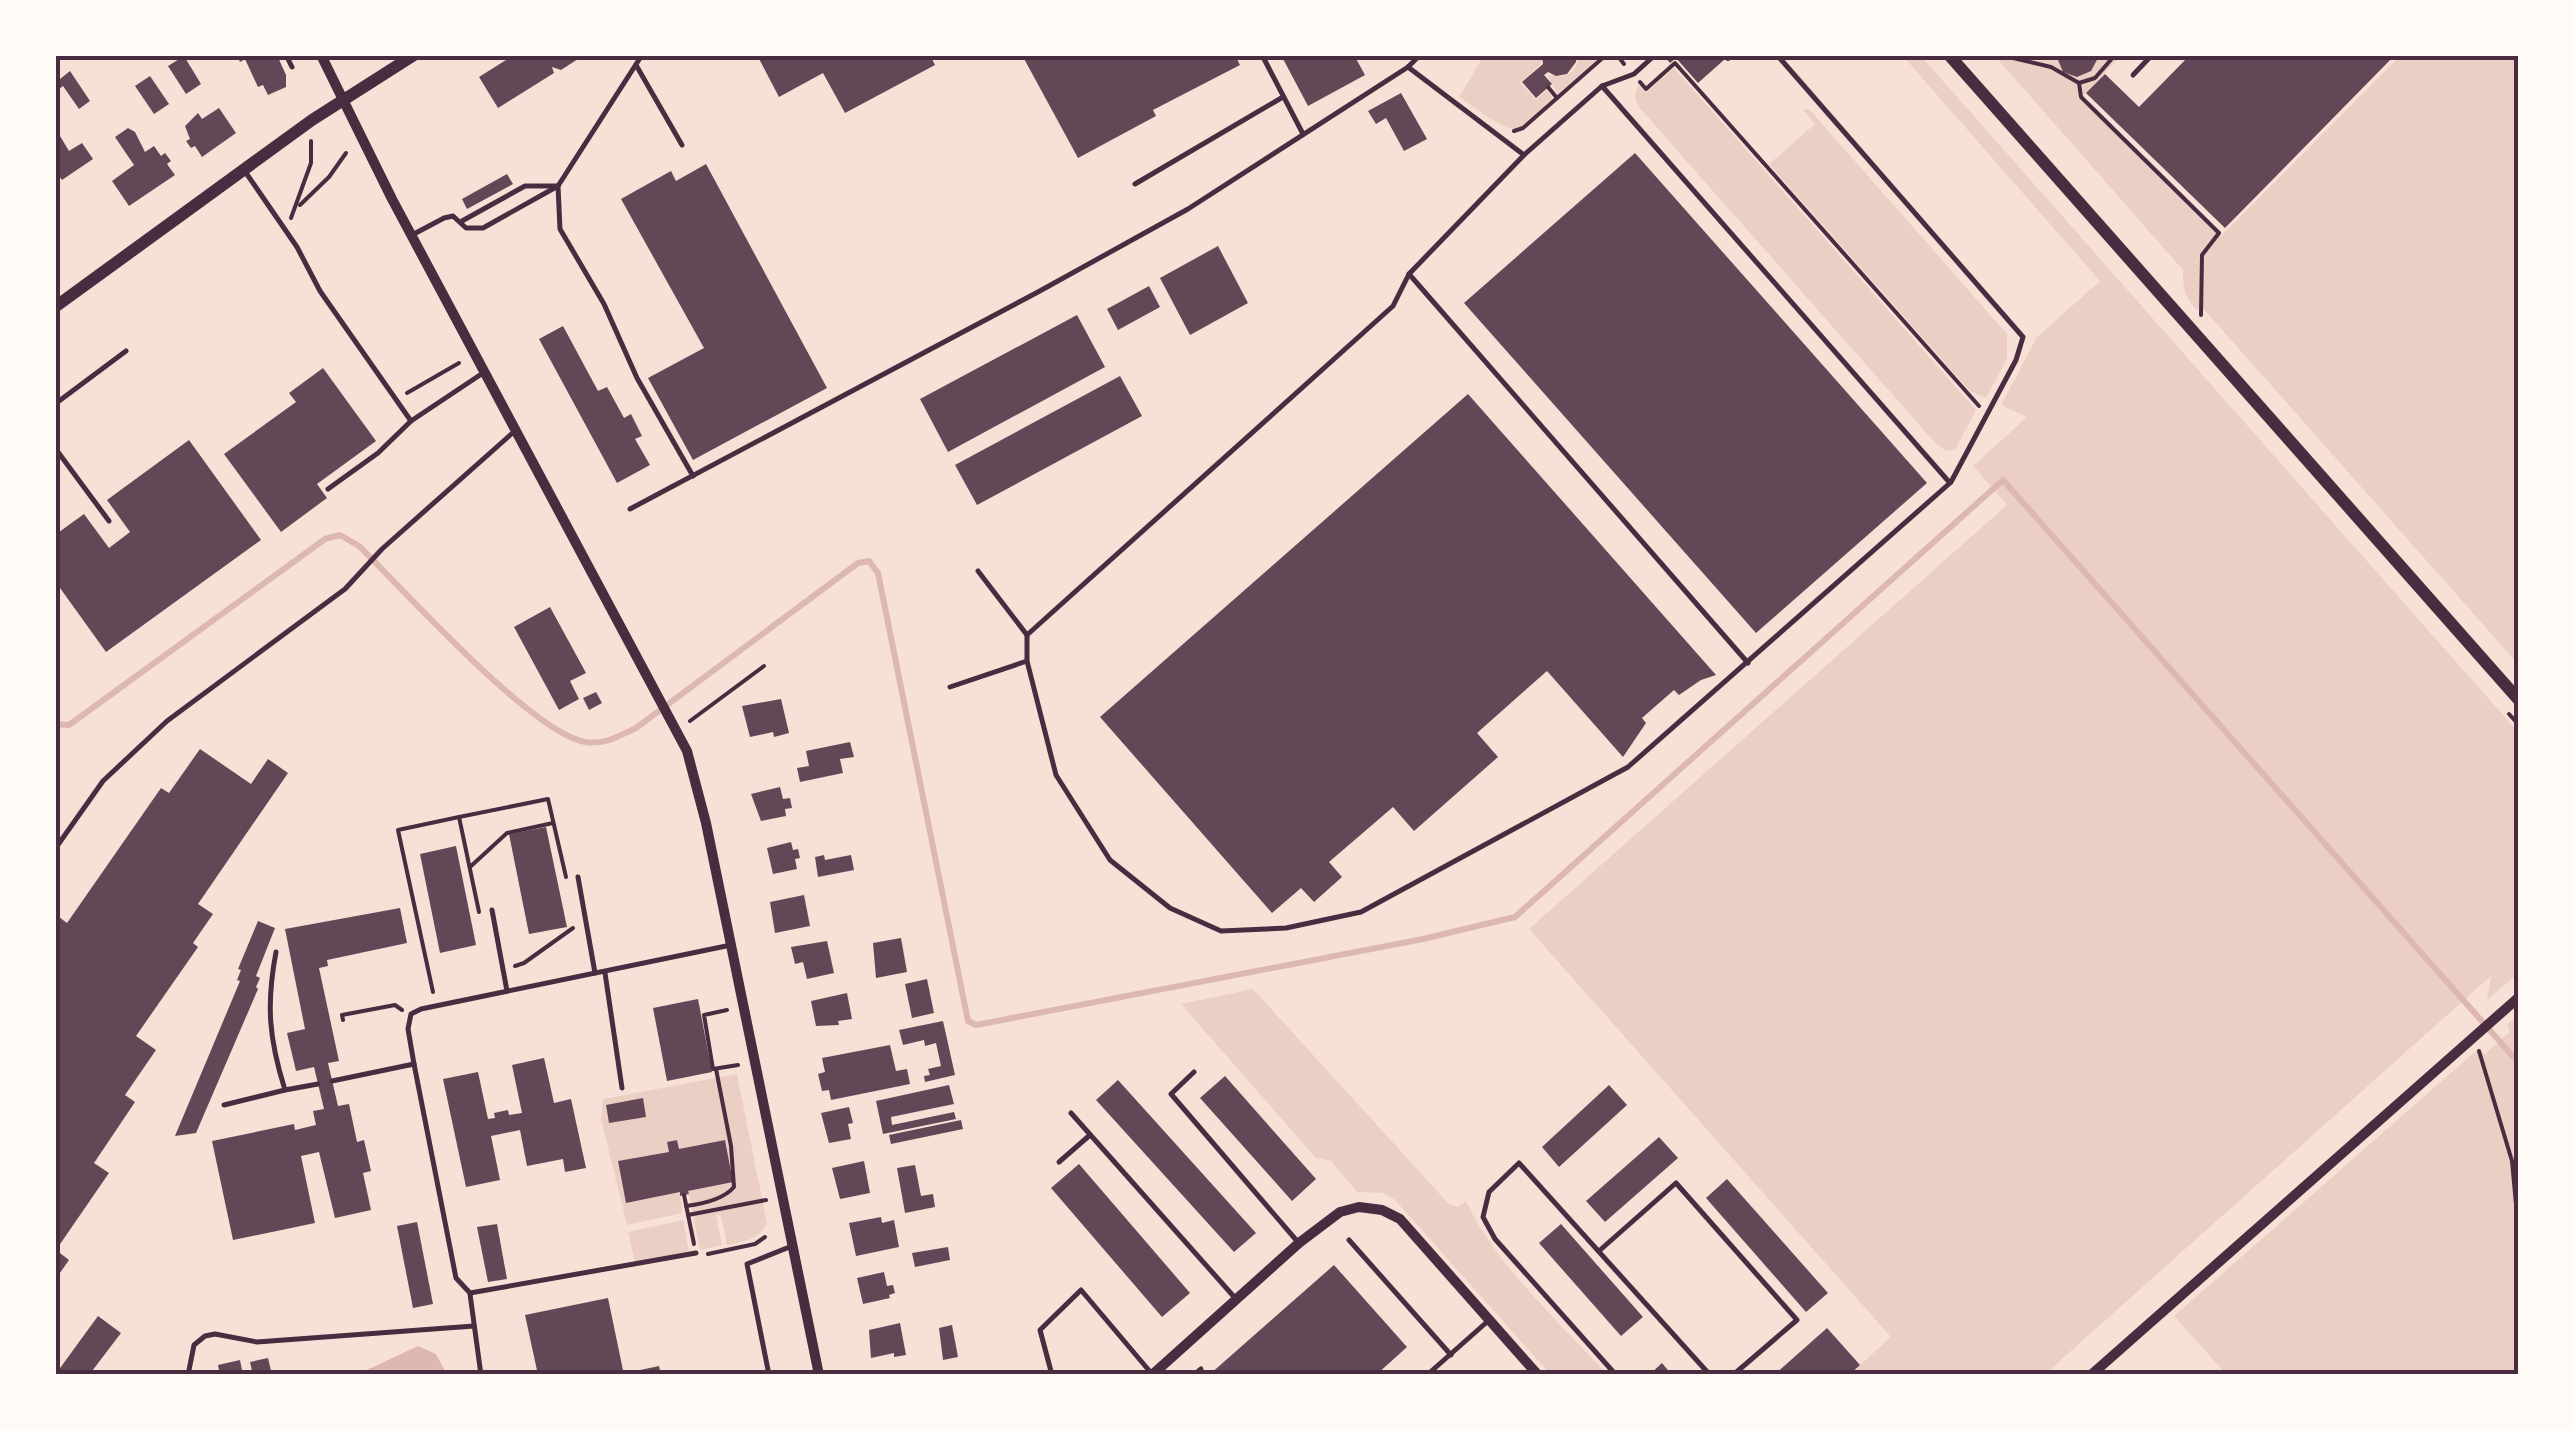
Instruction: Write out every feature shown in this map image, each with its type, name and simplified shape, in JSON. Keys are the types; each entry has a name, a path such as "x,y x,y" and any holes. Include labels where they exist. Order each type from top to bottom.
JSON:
{"street":[{"path":"321,55 412,235 658,691 695,774 820,1375"},
{"path":"55,307 343,100 414,55"},
{"path":"1949,55 2518,699"},
{"path":"2091,1375 2518,998"},
{"path":"1152,1375 1300,1243 1340,1212 1360,1207 1382,1210 1400,1219 1538,1375"}],"lane":[{"path":"286,55 292,68"},
{"path":"412,235 453,216 466,228 483,228 558,186 642,55"},
{"path":"1262,55 1303,134"},
{"path":"630,509 1188,209 1408,67 1420,55"},
{"path":"1027,635 1393,306 1409,274 1524,155 1602,86 1634,74 1656,55"},
{"path":"978,572 1027,635 1027,661 1056,776 1110,860 1170,908 1221,930 1286,928 1361,912 1628,767 1950,483 2016,360 2024,337 1776,55"},
{"path":"2134,74 2152,55"},
{"path":"636,65 682,144"},
{"path":"1408,67 1524,155"},
{"path":"1602,86 1950,483"},
{"path":"1135,184 1284,97"},
{"path":"244,170 283,225 320,291 410,421"},
{"path":"462,221 525,186 558,186"},
{"path":"558,186 560,228 604,304 637,378 694,476"},
{"path":"1409,274 1748,663"},
{"path":"55,404 126,352"},
{"path":"328,489 378,452 410,421 486,372"},
{"path":"55,848 103,781 167,721 344,589 382,549 517,429"},
{"path":"55,448 109,520"},
{"path":"950,686 1027,661"},
{"path":"578,878 595,973"},
{"path":"492,910 507,992"},
{"path":"480,1375 470,1293 456,1278 414,1064 408,1030 411,1014 731,945"},
{"path":"276,952 268,998 277,1064 285,1090"},
{"path":"605,971 622,1088"},
{"path":"332,1081 414,1064"},
{"path":"1194,1072 1171,1094 1300,1243"},
{"path":"224,1105 318,1084"},
{"path":"1071,1113 1236,1299"},
{"path":"1059,1162 1090,1135"},
{"path":"1616,1375 1495,1240 1483,1216 1489,1192 1520,1163 1710,1375"},
{"path":"1598,1251 1676,1183 1796,1320 1733,1375"},
{"path":"1349,1240 1451,1354"},
{"path":"769,1375 747,1264 793,1245"},
{"path":"470,1293 696,1253"},
{"path":"1052,1375 1040,1330 1081,1290 1152,1375"},
{"path":"1427,1375 1490,1319"},
{"path":"188,1375 194,1345 215,1334 257,1342 474,1326"},
{"path":"1194,1375 1201,1369"}],"path":[{"path":"1506,130 1523,128 1606,55"},
{"path":"1724,55 1728,59 1732,55"},
{"path":"2000,55 2051,67 2079,84 2081,97 2218,233 2202,256 2200,318"},
{"path":"2079,84 2096,78 2115,55"},
{"path":"1548,87 1557,98"},
{"path":"298,207 311,162 311,142"},
{"path":"283,225 329,177 346,153"},
{"path":"396,400 459,363"},
{"path":"676,726 764,666"},
{"path":"434,998 398,830 548,798 569,891"},
{"path":"460,817 480,918"},
{"path":"470,867 506,833 553,823"},
{"path":"516,980 512,966 524,964 577,925 581,941"},
{"path":"343,1020 342,1015 395,1005 411,1014"},
{"path":"686,1206 708,1202 734,1187 731,1146 704,1015 727,1010"},
{"path":"2470,1040 2482,1055 2512,1161 2518,1226"},
{"path":"716,1069 738,1065"},
{"path":"684,1195 696,1256 755,1244 765,1237"},
{"path":"688,1215 766,1200"}],"shaded area":[{"path":"1484,55 1540,55 1541,64 1520,83 1536,100 1547,90 1553,98 1520,127 1495,122 1459,97"},
{"path":"1578,55 1602,55 1558,94 1547,75 1572,72"},
{"path":"1902,55 1920,55 2518,732 2518,973 2487,1000 2491,976 2044,1375 1849,1375 1891,1337 1529,929 2007,505 1973,466 2027,417 2001,405 2037,337 2100,281"},
{"path":"1994,55 2122,55 2083,96 2221,236 2401,55 2518,55 2518,664 2201,306 2197,310 2185,292 2183,270"},
{"path":"1674,68 1976,410 1955,450 1947,451 1937,445 1638,106 1635,95 1640,85 1647,92"},
{"path":"1809,109 2007,334 2007,359 1986,398 1970,391 1769,164 1815,124 1803,110"},
{"path":"1253,989 1448,1203 1457,1207 1466,1201 1511,1270 1608,1375 1551,1375 1395,1200 1383,1193 1357,1192 1331,1161 1316,1158 1181,1004"},
{"path":"2518,1015 2518,1375 2227,1375 2174,1316 2477,1050 2485,1054 2510,1032 2507,1025"},
{"path":"737,1074 767,1223 763,1229 751,1239 727,1245 721,1215 716,1215 722,1245 700,1250 688,1191 733,1181 725,1140 679,1149 677,1140 668,1142 669,1152 618,1161 627,1203 680,1192 682,1213 627,1225 601,1119 603,1099"},
{"path":"683,1220 689,1252 635,1263 628,1232"},
{"path":"418,1346 436,1354 447,1375 356,1375"}],"building":[{"path":"237,55 277,55 286,75 286,87 268,95 263,85 258,87 245,59 240,62"},
{"path":"514,55 575,55 578,59 561,70 552,67 554,73 498,108 479,77"},
{"path":"757,55 930,55 935,65 845,113 823,73 779,97"},
{"path":"1022,55 1235,55 1240,65 1153,110 1156,116 1078,158"},
{"path":"1281,55 1354,55 1365,75 1308,106"},
{"path":"1542,55 1576,55 1576,62 1567,74 1544,75 1552,84 1536,98 1522,82 1543,64"},
{"path":"1663,55 1722,55 1725,59 1698,83 1676,58 1670,63"},
{"path":"2056,55 2098,58 2091,71 2077,77 2063,72"},
{"path":"2190,55 2395,55 2225,228 2086,93 2105,74 2139,107"},
{"path":"184,56 201,84 186,94 168,66"},
{"path":"70,71 90,101 79,109 63,86 59,89 55,83"},
{"path":"150,76 169,104 154,114 135,86"},
{"path":"1401,93 1427,139 1404,151 1386,118 1376,124 1368,111"},
{"path":"219,108 236,133 202,157 186,141 190,139 185,126 198,113 202,119"},
{"path":"128,128 135,132 145,152 154,146 161,156 165,153 175,175 129,206 112,181 134,165 115,137"},
{"path":"60,136 69,151 82,143 93,159 62,180 55,171 60,164 55,157 55,140"},
{"path":"1635,153 1927,483 1756,633 1464,303"},
{"path":"706,164 827,388 693,460 648,378 704,348 621,199 671,171 676,181"},
{"path":"507,174 513,184 467,209 462,199"},
{"path":"1218,246 1248,303 1190,335 1160,278"},
{"path":"1149,286 1160,307 1118,330 1107,309"},
{"path":"1077,315 1105,367 948,452 920,399"},
{"path":"563,326 598,391 607,387 624,418 631,414 642,436 635,439 650,465 617,483 539,339"},
{"path":"323,368 376,441 317,484 327,498 281,532 224,454 296,402 289,393"},
{"path":"1120,376 1142,416 977,505 955,465"},
{"path":"1468,394 1716,675 1679,695 1674,690 1642,718 1646,723 1623,757 1547,671 1477,733 1498,757 1414,831 1393,807 1329,862 1342,877 1314,902 1301,888 1272,913 1100,717"},
{"path":"189,440 261,540 106,652 55,581 55,535 84,514 109,548 130,532 107,500"},
{"path":"550,607 586,673 570,681 579,699 559,710 514,627"},
{"path":"596,692 602,703 589,710 583,698"},
{"path":"781,699 789,733 750,737 742,706"},
{"path":"850,742 854,757 840,759 843,773 800,782 797,768 809,766 806,751"},
{"path":"200,749 251,784 268,759 288,773 198,904 213,914 193,943 198,947 136,1036 156,1050 125,1095 135,1102 94,1163 109,1173 56,1250 69,1260 55,1280 55,914 67,923 161,788 169,793"},
{"path":"780,787 783,799 790,798 792,808 785,809 786,816 761,821 751,794"},
{"path":"546,827 567,927 529,934 509,834"},
{"path":"791,842 800,858 795,859 797,869 773,874 767,848"},
{"path":"456,846 476,945 440,953 420,854"},
{"path":"824,855 825,860 851,855 854,870 818,877 815,857"},
{"path":"804,895 810,926 775,933 770,902"},
{"path":"400,908 407,943 327,960 328,966 319,968 339,1061 328,1063 338,1106 349,1104 357,1142 364,1140 371,1171 363,1173 371,1210 335,1218 319,1152 301,1156 315,1223 233,1240 212,1141 294,1124 295,1130 316,1125 313,1111 324,1109 314,1067 296,1071 287,1033 305,1029 285,929"},
{"path":"258,921 275,928 256,976 260,978 258,989 196,1133 175,1136 240,981 238,969"},
{"path":"901,938 907,972 876,978 873,943"},
{"path":"827,941 834,973 807,979 803,962 795,964 791,947"},
{"path":"927,979 934,1013 912,1018 905,984"},
{"path":"847,993 852,1019 838,1021 839,1025 816,1026 811,1001"},
{"path":"698,999 712,1072 667,1081 653,1008"},
{"path":"943,1021 955,1075 925,1082 924,1076 930,1075 928,1069 941,1066 936,1043 925,1046 924,1040 903,1045 899,1030"},
{"path":"890,1045 896,1071 907,1069 910,1084 831,1100 829,1090 822,1091 818,1074 825,1072 822,1058"},
{"path":"544,1058 554,1103 571,1099 586,1168 565,1172 563,1159 527,1166 520,1130 491,1136 500,1180 466,1187 443,1079 478,1072 488,1119 495,1118 494,1113 508,1110 509,1115 522,1113 512,1065"},
{"path":"1225,1076 1316,1179 1292,1201 1200,1098"},
{"path":"1118,1080 1256,1233 1234,1252 1096,1100"},
{"path":"949,1085 954,1104 891,1117 892,1125 954,1112 956,1119 883,1134 876,1101"},
{"path":"1609,1085 1627,1105 1559,1167 1542,1147"},
{"path":"643,1098 646,1117 609,1123 606,1105"},
{"path":"849,1107 851,1139 829,1143 821,1113"},
{"path":"961,1120 963,1129 891,1144 889,1135"},
{"path":"1659,1137 1678,1158 1605,1222 1586,1201"},
{"path":"677,1140 679,1149 725,1140 733,1182 680,1196 680,1192 626,1203 618,1161 669,1152 667,1142"},
{"path":"864,1161 870,1193 840,1199 832,1168"},
{"path":"1079,1164 1190,1293 1162,1317 1051,1188"},
{"path":"915,1165 921,1196 933,1194 935,1207 905,1213 897,1168"},
{"path":"1727,1179 1828,1293 1806,1312 1706,1198"},
{"path":"881,1217 882,1223 894,1220 899,1247 856,1256 849,1223"},
{"path":"417,1222 433,1304 413,1308 397,1226"},
{"path":"497,1224 507,1279 488,1282 477,1227"},
{"path":"1561,1224 1643,1317 1621,1336 1539,1243"},
{"path":"948,1247 950,1260 915,1267 912,1253"},
{"path":"1334,1265 1407,1347 1376,1375 1209,1375"},
{"path":"884,1272 887,1286 893,1285 895,1293 890,1298 863,1304 857,1278"},
{"path":"608,1298 624,1375 538,1375 525,1315"},
{"path":"98,1316 121,1333 89,1375 55,1375"},
{"path":"900,1323 906,1355 894,1357 894,1353 871,1358 869,1330"},
{"path":"952,1325 958,1357 943,1360 939,1328"},
{"path":"1827,1328 1860,1365 1849,1375 1774,1375"},
{"path":"268,1358 272,1375 253,1375 250,1362"},
{"path":"240,1360 243,1375 220,1375 218,1365"},
{"path":"1662,1363 1672,1375 1649,1375"},
{"path":"659,1366 661,1375 626,1373"}],"waterway":[{"path":"55,724 69,725 325,539 340,535 359,546 469,657 534,714 562,733 592,743 636,728 858,563 869,561 878,573 968,1021 976,1025 1423,939 1515,917 2003,480 2518,1062"}]}
